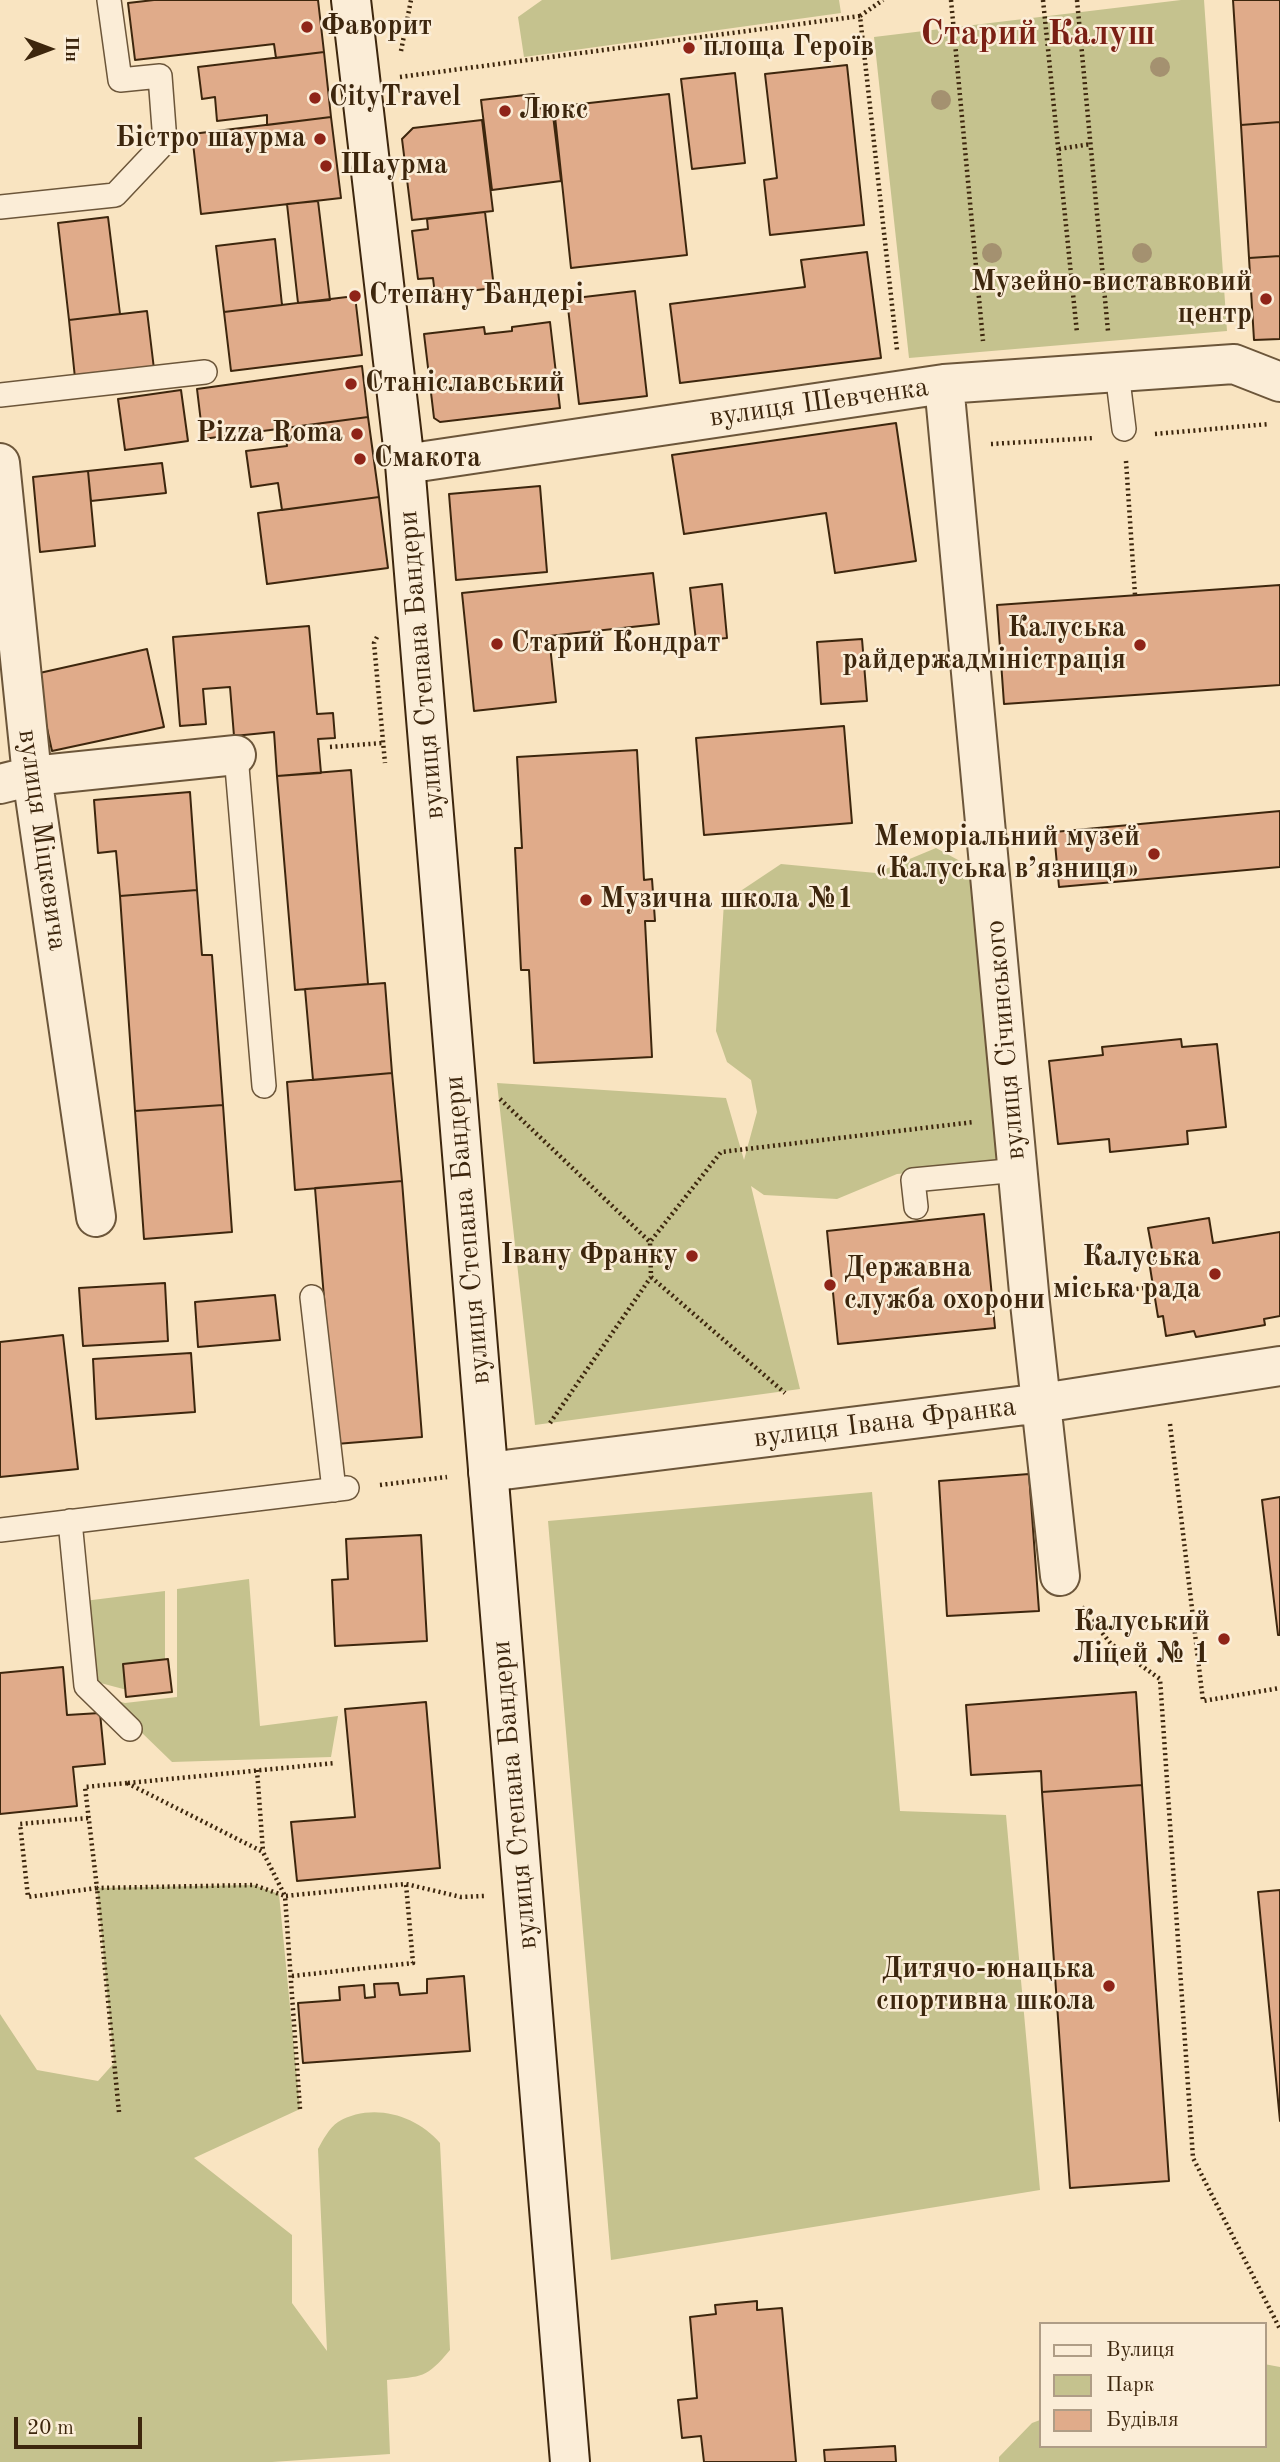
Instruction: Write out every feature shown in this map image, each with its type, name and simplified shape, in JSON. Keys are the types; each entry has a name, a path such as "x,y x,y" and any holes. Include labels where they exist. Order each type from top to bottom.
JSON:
{"street":[{"name":"вулиця Степана Бандери","path":"351,0 405,464 472,1474 569,2462"},
{"name":"вулиця Шевченка","path":"405,464 944,384 1113,355 1234,364 1280,382"},
{"name":"вулиця Січинського","path":"944,384 1018,1170 1060,1576"},
{"name":"вулиця Міцкевича","path":"0,463 16,780 96,1217"},
{"path":"16,780 236,755"},
{"name":"вулиця Івана Франка","path":"472,1474 1042,1404 1280,1367"}],"lane":[{"path":"0,207 115,195 165,142 160,76 120,79 109,0"},
{"path":"1113,355 1124,429"},
{"path":"0,395 205,372"},
{"path":"236,755 264,1086"},
{"path":"916,1207 913,1180 1018,1170"},
{"path":"0,1530 340,1489 312,1297"},
{"path":"70,1521 86,1686 130,1729"}],"path":[{"path":"396,77 859,16 883,0"},
{"path":"951,0 984,348"},
{"path":"1043,0 1077,341"},
{"path":"1077,0 1113,355"},
{"path":"859,16 898,355"},
{"path":"1059,149 1091,144"},
{"path":"1124,429 1135,595"},
{"path":"330,747 382,743"},
{"path":"494,1093 650,1242"},
{"path":"549,1424 651,1277 650,1242 721,1152 979,1122"},
{"path":"651,1277 787,1395"},
{"path":"1066,1298 1153,1287"},
{"path":"1170,1423 1203,1701 1280,1688"},
{"path":"340,1489 472,1474"},
{"path":"1060,1576 1111,1644 1160,1679 1193,2158 1280,2329"},
{"path":"119,2112 85,1787 335,1763"},
{"path":"257,1770 263,1852 285,1896 300,2109"},
{"path":"127,1783 263,1852"},
{"path":"88,1818 20,1824 28,1897 97,1888 254,1885 285,1896 406,1884 461,1897 488,1895"},
{"path":"292,1976 413,1963 406,1884"}],"green space":[{"path":"542,0 839,0 841,13 524,57 518,17"},
{"path":"1181,0 1204,0 1227,331 909,358 874,37"},
{"path":"936,848 971,867 1005,1159 968,1168 897,1174 837,1199 764,1195 751,1186 800,1389 535,1425 497,1083 726,1098 744,1160 757,1112 751,1080 727,1062 716,1031 724,902 781,864 876,873"},
{"path":"872,1492 900,1811 1006,1815 1040,2190 611,2260 548,1521"},
{"path":"249,1579 260,1726 338,1716 331,1757 172,1762 106,1698 125,1703 177,1697 177,1589"},
{"path":"165,1591 165,1686 127,1690 93,1681 84,1601"},
{"path":"254,1885 279,1894 300,2109 194,2158 292,2235 292,2303 327,2351 318,2149 338,2122 365,2113 379,2112 406,2119 430,2133 440,2143 450,2350 423,2374 387,2380 390,2454 272,2462 0,2462 0,2014 37,2070 98,2081 114,2063 97,1888"},
{"path":"1266,2364 1280,2367 1280,2462 999,2462 999,2457 1032,2423 1038,2421 1038,2448 1266,2448"}],"building":[{"path":"154,0 318,0 324,52 276,58 274,44 135,60 128,3"},
{"path":"1233,0 1280,0 1280,122 1241,125"},
{"path":"324,52 331,117 267,125 267,115 217,121 215,97 202,99 198,67"},
{"path":"847,65 864,225 770,235 764,180 777,178 765,74"},
{"path":"735,73 745,163 692,169 681,79"},
{"path":"534,94 536,109 552,107 561,181 492,190 481,100"},
{"path":"669,94 687,255 571,268 554,107"},
{"path":"331,117 341,198 201,214 192,134"},
{"path":"482,120 493,211 412,220 402,139 413,128"},
{"path":"1280,122 1280,256 1249,258 1241,125"},
{"path":"318,201 330,300 298,303 287,204"},
{"path":"485,212 494,288 435,295 433,278 418,279 412,231 428,229 427,219"},
{"path":"108,217 120,314 69,320 58,223"},
{"path":"275,239 282,305 224,312 216,246"},
{"path":"867,252 881,358 680,383 670,304 805,287 801,260"},
{"name":"Музейно-виставковий центр","path":"1280,256 1280,339 1254,340 1249,258"},
{"path":"635,291 647,396 579,404 567,299"},
{"path":"355,296 362,355 231,371 224,312"},
{"path":"147,311 154,369 75,378 69,320"},
{"path":"550,322 560,408 440,422 434,418 424,334 484,327 485,334"},
{"path":"362,366 368,417 203,439 197,389"},
{"path":"181,390 188,441 125,450 118,399"},
{"path":"368,417 379,497 282,510 278,483 251,487 246,451 287,446 285,428"},
{"path":"896,423 916,561 835,573 826,513 684,534 672,455"},
{"path":"162,463 166,493 91,501 88,471"},
{"path":"88,471 95,546 40,552 33,477"},
{"path":"540,486 547,572 456,580 449,494"},
{"path":"379,497 388,568 267,584 258,513"},
{"path":"653,573 659,624 549,636 556,702 474,711 462,593"},
{"path":"722,584 727,638 696,641 690,588"},
{"name":"Калуська райдержадміністрація","path":"1280,585 1280,685 1004,704 997,605"},
{"path":"309,626 317,714 333,713 335,738 318,739 321,773 277,776 274,732 234,736 230,687 203,689 206,724 180,726 173,637"},
{"path":"862,639 867,701 821,704 817,642"},
{"path":"147,649 164,727 52,751 35,674"},
{"path":"844,726 852,823 704,835 696,738"},
{"name":"Музична школа №1","path":"637,750 644,880 652,879 655,921 645,921 652,1057 534,1063 529,970 521,970 515,848 522,848 517,757"},
{"path":"351,770 368,984 295,990 277,776"},
{"path":"190,792 197,890 120,896 116,851 98,853 94,800"},
{"path":"1280,811 1280,867 1059,887 1054,832"},
{"path":"197,890 202,955 212,955 223,1105 135,1111 120,896"},
{"path":"385,983 392,1073 313,1080 305,989"},
{"path":"1181,1039 1182,1047 1217,1044 1226,1127 1187,1131 1188,1144 1110,1152 1109,1139 1058,1144 1049,1061 1103,1055 1102,1047"},
{"path":"392,1073 402,1181 295,1190 287,1082"},
{"path":"223,1105 232,1232 144,1239 135,1111"},
{"path":"402,1181 422,1437 336,1444 315,1188"},
{"path":"984,1214 995,1328 838,1344 827,1231"},
{"name":"Калуська міська рада","path":"1209,1218 1213,1243 1280,1232 1280,1316 1264,1319 1265,1325 1196,1337 1194,1331 1166,1336 1163,1316 1158,1317 1149,1261 1154,1260 1148,1228"},
{"path":"165,1283 168,1341 83,1346 79,1288"},
{"path":"275,1295 280,1340 198,1347 195,1302"},
{"path":"63,1335 78,1469 0,1477 0,1342"},
{"path":"191,1353 195,1412 96,1419 93,1359"},
{"path":"1029,1474 1039,1611 947,1616 939,1481"},
{"path":"1280,1497 1280,1635 1278,1635 1262,1500"},
{"path":"421,1535 427,1641 335,1646 332,1580 348,1579 346,1539"},
{"path":"168,1659 172,1692 126,1697 123,1664"},
{"path":"63,1667 67,1715 100,1713 105,1764 73,1767 77,1806 0,1814 0,1673"},
{"path":"1136,1692 1142,1785 1042,1792 1041,1771 971,1775 966,1705"},
{"path":"426,1702 440,1868 297,1881 291,1822 355,1817 345,1709"},
{"name":"Дитячо-юнацька спортивна школа","path":"1142,1785 1169,2181 1070,2188 1042,1792"},
{"path":"1280,1890 1280,2121 1258,1892"},
{"path":"464,1976 470,2051 303,2063 298,2003 340,2000 339,1987 364,1985 365,1998 375,1997 374,1984 398,1983 400,1995 427,1993 427,1979"},
{"path":"757,2301 757,2310 782,2308 796,2462 704,2462 701,2436 682,2438 678,2400 697,2398 690,2317 716,2314 715,2305"},
{"path":"895,2446 896,2462 825,2462 824,2450"}],"place":[{"name":"Фаворит","path":"307,27"},
{"name":"площа Героїв","path":"689,48"},
{"name":"CityTravel","path":"315,98"},
{"name":"Люкс","path":"505,111"},
{"name":"Бістро шаурма","path":"320,139"},
{"name":"Шаурма","path":"326,166"},
{"name":"Степану Бандері","path":"355,296"},
{"name":"Музейно-виставковий центр","path":"1266,299"},
{"name":"Станіславський","path":"351,384"},
{"name":"Pizza Roma","path":"357,434"},
{"name":"Смакота","path":"360,459"},
{"name":"Старий Кондрат","path":"497,644"},
{"name":"Калуська райдержадміністрація","path":"1140,645"},
{"name":"Меморіальний музей «Калуська в’язниця»","path":"1154,854"},
{"name":"Музична школа №1","path":"586,900"},
{"name":"Івану Франку","path":"692,1256"},
{"name":"Калуська міська рада","path":"1215,1274"},
{"name":"Державна служба охорони","path":"830,1285"},
{"name":"Калуський Ліцей № 1","path":"1224,1639"},
{"name":"Дитячо-юнацька спортивна школа","path":"1109,1986"}],"district":[{"name":"Старий Калуш","path":"1038,35"}]}
